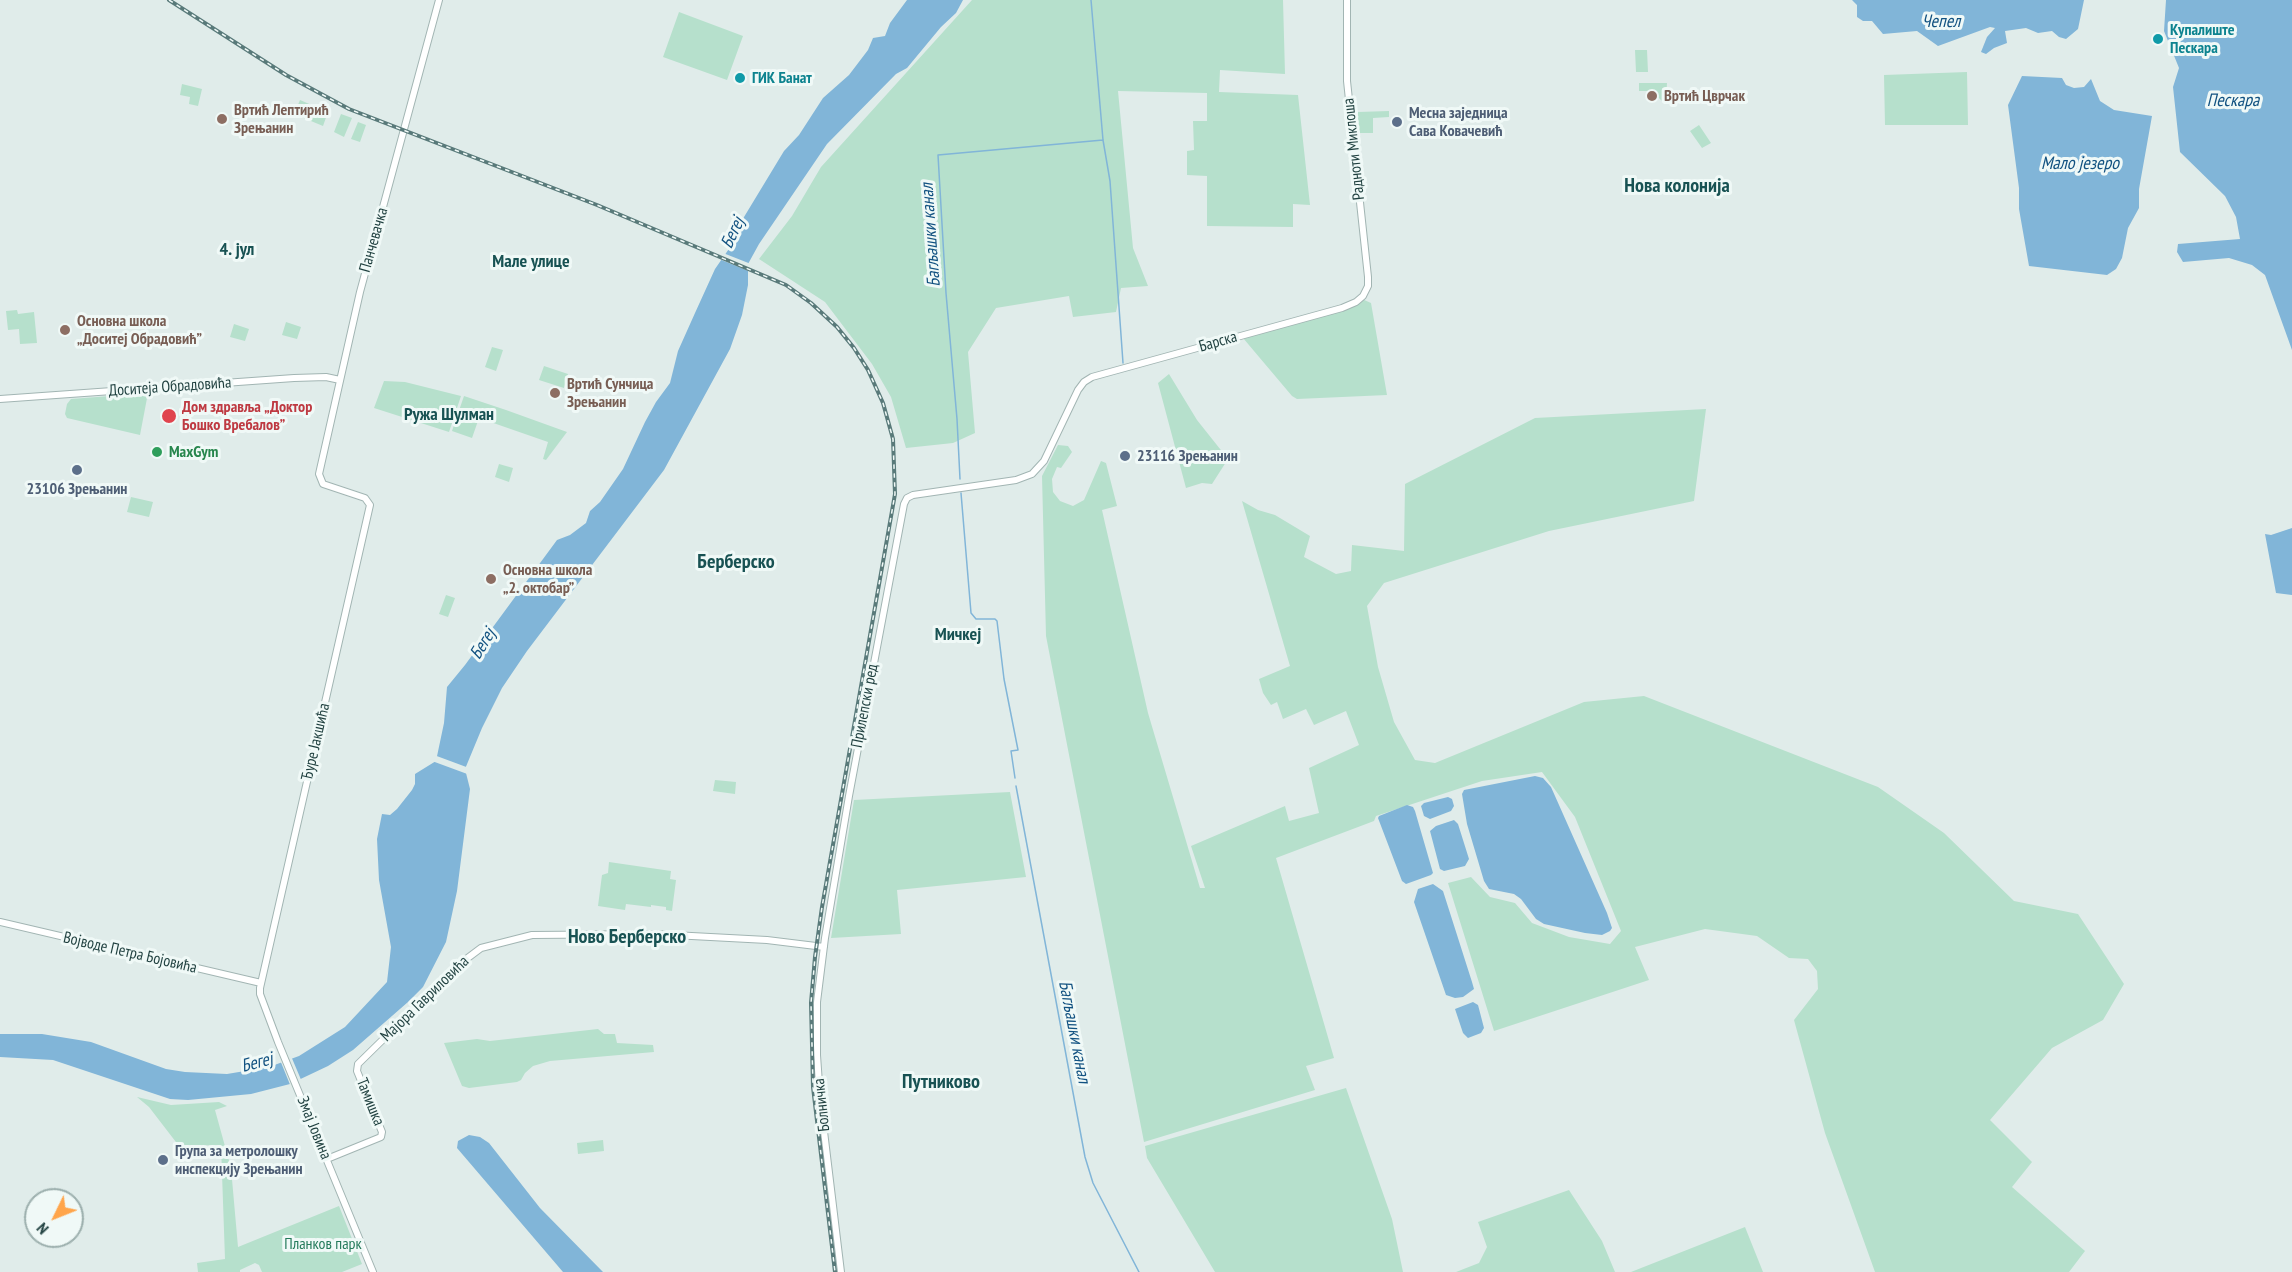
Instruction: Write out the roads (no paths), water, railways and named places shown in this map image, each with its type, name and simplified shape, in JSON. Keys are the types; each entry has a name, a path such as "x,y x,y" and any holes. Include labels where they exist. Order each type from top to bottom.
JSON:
{"street":[{"name":"Панчевачка","path":"369,501 321,482 319,474 360,292 439,0"},
{"name":"Радноти Миклоша","path":"1347,0 1347,81 1368,277 1368,286 1363,296"},
{"name":"Барска","path":"928,492 1017,480 1032,474 1044,461 1077,392 1092,377 1341,308 1356,302 1363,296"},
{"name":"Доситеја Обрадовића","path":"0,399 294,378 326,377 340,380"},
{"name":"Прилепски ред","path":"825,938 903,507 910,496 928,492"},
{"name":"Ђуре Јакшића","path":"261,983 370,505 369,501"},
{"name":"Војводе Петра Бојовића","path":"0,922 261,983"},
{"name":"Мајора Гавриловића","path":"356,1067 461,963 489,944 532,936 654,934 767,940 824,947"},
{"name":"Болничка","path":"825,938 817,1002 817,1055 841,1272"},
{"name":"Змај Јовина","path":"261,983 260,994 280,1046 373,1272"},
{"name":"Тамишка","path":"327,1160 382,1136 356,1067"}],"water":[{"name":"Бегеј","path":"907,0 963,0 956,13 941,27 907,68 896,74 827,144 759,244 748,264 748,285 742,315 730,349 664,470 527,651 502,688 482,728 465,769 470,789 457,891 446,942 423,987 353,1050 328,1066 290,1084 251,1094 188,1100 170,1099 53,1060 0,1057 0,1034 42,1034 91,1042 166,1069 185,1072 227,1074 269,1067 299,1056 345,1027 387,982 391,947 379,880 377,839 382,814 390,815 397,809 412,790 415,784 415,774 436,761 444,723 447,687 557,540 570,535 586,523 590,511 600,502 623,469 645,422 670,383 678,351 715,269 733,243 744,217 784,151 799,135 823,98 849,75 868,50 873,38 885,36 890,23"},
{"name":"Чепел","path":"1852,0 2084,0 2078,29 2066,39 2052,31 2038,33 2026,28 2005,31 2007,43 1986,54 1981,52 1987,37 1995,28 1990,27 1938,46 1917,31 1883,34 1872,21 1863,21 1857,17 1857,5"},
{"name":"Пескара","path":"2166,0 2292,0 2292,350 2265,275 2252,265 2229,258 2183,262 2177,252 2178,244 2240,239 2236,217 2225,196 2180,152 2173,87 2179,68 2164,31"},
{"name":"Мало језеро","path":"2022,76 2062,78 2066,85 2074,88 2084,87 2091,79 2100,101 2114,110 2152,116 2139,189 2139,208 2128,228 2122,258 2116,269 2107,275 2029,266 2019,209 2019,188 2008,105"},
{"path":"2292,528 2292,595 2276,593 2265,534 2271,535"},
{"path":"1535,776 1543,778 1551,787 1607,913 1612,928 1602,935 1544,924 1536,919 1521,899 1514,894 1489,889 1484,881 1467,824 1462,794 1464,790"},
{"path":"1448,797 1452,799 1454,806 1451,811 1430,819 1424,816 1421,806 1424,803"},
{"path":"1407,805 1413,807 1415,811 1433,873 1406,884 1402,881 1378,818"},
{"path":"1454,820 1458,824 1469,859 1465,866 1444,871 1440,869 1430,831 1436,826"},
{"path":"1433,884 1443,891 1474,989 1463,997 1455,998 1446,995 1414,902 1418,889"},
{"path":"1473,1002 1478,1005 1484,1028 1481,1033 1468,1038 1463,1033 1455,1009"},
{"path":"469,1135 480,1137 489,1143 540,1208 603,1272 563,1272 457,1148 458,1141"}],"waterway":[{"name":"Багљашки канал","path":"1091,0 1103,140 1110,181 1123,363"},
{"name":"Багљашки канал","path":"960,479 938,155 1103,140"},
{"name":"Багљашки канал","path":"961,493 971,613 976,619 995,619 997,621 1004,679 1018,750 1011,751 1015,778"},
{"name":"Багљашки канал","path":"1016,786 1085,1157 1093,1183 1139,1272"}],"railway":[{"path":"169,0 286,75 349,109 597,205 786,285 811,303 837,327 868,370 883,403 893,439 895,494 822,907 811,1003 813,1087 835,1272"}],"place":[{"name":"Купалиште Пескара","path":"2158,39"},
{"name":"ГИК Банат","path":"740,78"},
{"name":"Вртић Цврчак","path":"1652,96"},
{"name":"Вртић Лептирић Зрењанин","path":"222,119"},
{"name":"Месна заједница Сава Ковачевић","path":"1397,122"},
{"name":"Основна школа „Доситеј Обрадовић”","path":"65,330"},
{"name":"Вртић Сунчица Зрењанин","path":"555,393"},
{"name":"Дом здравља „Доктор Бошко Вребалов”","path":"169,416"},
{"name":"MaxGym","path":"157,452"},
{"name":"23116 Зрењанин","path":"1125,456"},
{"name":"23106 Зрењанин","path":"77,470"},
{"name":"Основна школа „2. октобар”","path":"491,579"},
{"name":"Група за метролошку инспекцију Зрењанин","path":"163,1160"}],"district":[{"name":"Нова колонија","path":"1677,186"},
{"name":"4. јул","path":"237,250"},
{"name":"Мале улице","path":"531,262"},
{"name":"Ружа Шулман","path":"449,415"},
{"name":"Берберско","path":"736,562"},
{"name":"Мичкеј","path":"958,635"},
{"name":"Ново Берберско","path":"627,937"},
{"name":"Путниково","path":"941,1082"}],"park label":[{"name":"Планков парк","path":"323,1244"}]}
